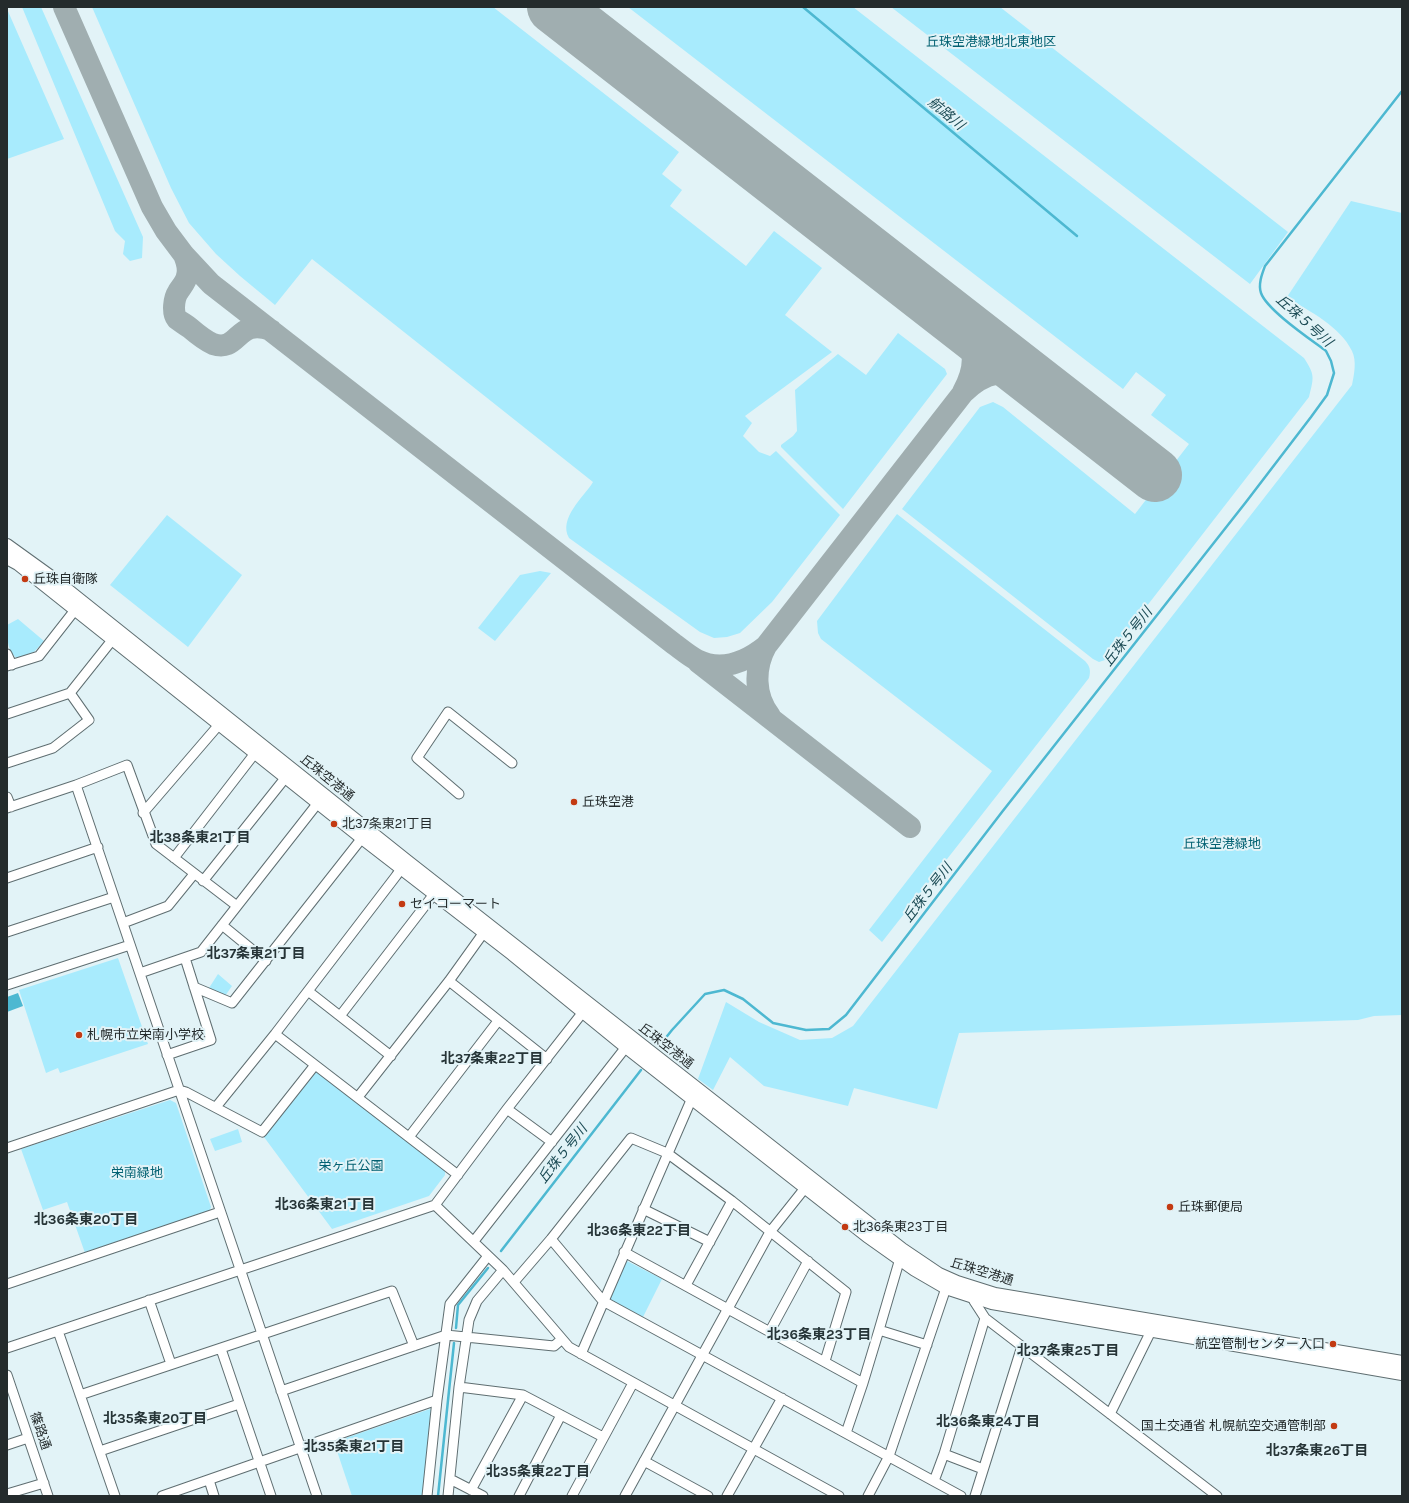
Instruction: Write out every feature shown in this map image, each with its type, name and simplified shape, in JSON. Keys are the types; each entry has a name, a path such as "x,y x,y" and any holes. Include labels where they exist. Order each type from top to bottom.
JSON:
{"main road":[{"name":"丘珠空港通","path":"7,545 50,576 222,720 586,1008 901,1254 946,1282 972,1292 992,1303 1402,1374"},
{"name":"丘珠空港通","path":"7,558 18,564 75,610 222,720"},
{"name":"丘珠空港通","path":"258,749 286,777 321,799 362,838 404,865 434,894 486,929"},
{"name":"丘珠空港通","path":"586,1008 626,1047 692,1098 809,1183"},
{"name":"丘珠空港通","path":"972,1292 995,1294 1402,1362"}],"street":[{"path":"7,654 10,665 39,656 75,610"},
{"path":"7,714 70,693 113,639"},
{"path":"7,763 53,748 89,720 70,693"},
{"path":"459,794 417,758 448,712 512,763"},
{"path":"143,813 222,720"},
{"path":"174,858 258,749"},
{"path":"7,797 9,808 76,785 127,765 143,813 156,844 237,906"},
{"path":"203,881 286,777"},
{"path":"76,785 282,1391 316,1496"},
{"path":"140,973 202,952 321,799"},
{"path":"194,988 232,1003 362,838"},
{"path":"7,878 98,847"},
{"path":"216,1107 275,1034 404,865"},
{"path":"123,923 168,906 194,874"},
{"path":"340,1016 434,894"},
{"path":"7,932 114,897"},
{"path":"222,925 266,961"},
{"path":"358,1097 392,1056 449,982 486,929"},
{"path":"7,985 130,945"},
{"path":"168,1055 211,1040 185,958"},
{"path":"449,982 547,1058"},
{"path":"308,991 392,1056"},
{"path":"7,1348 435,1205 507,1108 586,1008"},
{"path":"409,1137 498,1021"},
{"path":"275,1034 458,1174"},
{"path":"474,1242 626,1047"},
{"path":"7,1148 179,1090 216,1107 262,1132 316,1065"},
{"path":"581,1354 692,1098"},
{"path":"507,1108 552,1142"},
{"path":"514,1282 551,1239 631,1138 667,1153 732,1201 846,1292 825,1362"},
{"path":"625,1496 770,1232 809,1183"},
{"path":"686,1285 732,1201"},
{"path":"435,1205 503,1270 569,1347 839,1496"},
{"path":"643,1209 710,1242"},
{"path":"7,1284 220,1212"},
{"path":"551,1239 603,1301 961,1496"},
{"path":"624,1252 864,1383"},
{"path":"846,1433 864,1383 901,1254"},
{"path":"427,1496 437,1400 450,1304 488,1256"},
{"path":"770,1331 808,1261"},
{"path":"448,1496 459,1387 469,1320 477,1301 503,1270"},
{"path":"868,1496 889,1456 927,1345 946,1282"},
{"path":"80,1395 392,1291 414,1346"},
{"path":"972,1292 985,1318 1217,1496"},
{"path":"148,1300 171,1364"},
{"path":"934,1482 944,1454 985,1318"},
{"path":"879,1330 927,1345"},
{"path":"58,1331 115,1496"},
{"path":"1110,1414 1150,1331"},
{"path":"282,1391 446,1335 554,1346 562,1340"},
{"path":"975,1496 1022,1346"},
{"path":"221,1349 271,1496"},
{"name":"篠路通","path":"7,1375 48,1496"},
{"path":"572,1496 633,1383"},
{"path":"459,1387 523,1395 603,1437"},
{"path":"470,1490 523,1395"},
{"path":"727,1496 782,1398"},
{"path":"162,1496 437,1400"},
{"path":"100,1451 239,1404"},
{"path":"519,1496 561,1415"},
{"path":"7,1445 28,1438"},
{"path":"944,1454 983,1469"},
{"path":"644,1461 708,1496"},
{"path":"450,1479 482,1496"},
{"path":"209,1480 214,1496"},
{"path":"7,1494 44,1483"}],"green space":[{"path":"22,7 41,7 143,237 142,258 130,261 123,254 125,241 115,231"},
{"path":"92,7 493,7 679,152 662,174 682,190 670,206 746,266 774,231 822,268 785,315 832,352 745,416 752,423 743,436 759,452 770,456 776,451 840,515 772,602 740,633 727,637 714,638 700,632 569,538 567,523 569,515 593,482 312,259 275,305 216,254 189,223 171,188"},
{"path":"628,7 853,7 1304,358 1310,368 1313,380 1309,397 1105,660 1099,662 1093,659 902,509 980,407 993,402 1003,407 1135,514 1189,444 1151,415 1166,395 1136,372 1123,389"},
{"name":"丘珠空港緑地北東地区","path":"891,7 1000,7 1288,232 1250,284"},
{"path":"7,9 64,139 7,159"},
{"name":"丘珠空港緑地","path":"1351,201 1402,213 1402,1015 1374,1016 1358,1020 959,1033 937,1109 854,1088 848,1106 764,1086 730,1057 713,1090 698,1079 726,1002 759,1022 800,1040 832,1038 853,1026 1352,385 1355,368 1354,355 1347,342 1324,320 1287,297"},
{"path":"898,333 945,369 947,374 843,509 781,447 781,445 797,431 795,390 838,354 866,375"},
{"path":"897,514 1085,661 1090,669 1090,673 1089,678 882,942 869,930 992,771 821,639 818,633 817,621"},
{"path":"167,515 242,575 188,647 110,585"},
{"path":"540,571 551,573 495,641 478,628 520,575"},
{"path":"18,619 44,641 34,652 17,658 9,648 7,625"},
{"path":"118,958 148,1044 60,1073 58,1068 46,1073 19,990"},
{"path":"218,974 232,986 225,996 209,988"},
{"name":"栄ヶ丘公園","path":"317,1072 445,1171 445,1175 429,1196 332,1229 264,1137 314,1073"},
{"name":"栄南緑地","path":"170,1100 176,1103 211,1207 209,1212 85,1253 67,1202 43,1210 21,1149"},
{"path":"238,1129 242,1142 215,1151 210,1139"},
{"path":"625,1260 662,1279 643,1317 608,1299"},
{"path":"430,1409 432,1411 423,1496 352,1496 334,1442"}],"shaded area":[{"path":"18,993 23,1006 7,1012 7,997"}],"waterway":[{"name":"航路川","path":"803,7 1077,236"},
{"name":"丘珠５号川","path":"660,1045 705,994 724,990 743,999 773,1023 806,1030 829,1029 846,1015 1002,812 1246,502 1327,395 1334,373 1331,361 1326,351 1280,316 1265,300 1261,293 1260,286 1265,266 1402,91"},
{"name":"丘珠５号川","path":"501,1251 641,1070"},
{"name":"丘珠５号川","path":"456,1328 458,1305 488,1268"},
{"name":"丘珠５号川","path":"438,1496 454,1343"}],"taxiway":[{"path":"64,7 152,207 166,231 184,255 211,284 674,644 697,660 706,664 733,664 750,657 766,646 963,393 971,386 988,376 1006,373 1015,374 1036,382"},
{"path":"184,255 188,273 186,280 175,298 174,313 177,319 213,344 229,344 244,331 251,328 260,327 271,330"},
{"path":"952,317 965,335 970,344 972,353 972,371 963,392"},
{"path":"766,646 759,663 758,682 761,700 770,716"},
{"path":"698,662 910,827"}],"runway":[{"path":"554,7 1155,475"}],"place":[{"name":"丘珠自衛隊","path":"25,579"},
{"name":"丘珠空港","path":"574,802"},
{"name":"北37条東21丁目","path":"334,824"},
{"name":"セイコーマート","path":"402,904"},
{"name":"札幌市立栄南小学校","path":"79,1035"},
{"name":"丘珠郵便局","path":"1170,1207"},
{"name":"北36条東23丁目","path":"845,1227"},
{"name":"航空管制センター入口","path":"1333,1344"},
{"name":"国土交通省 札幌航空交通管制部","path":"1334,1426"}],"district":[{"name":"北38条東21丁目","path":"200,838"},
{"name":"北37条東21丁目","path":"256,954"},
{"name":"北37条東22丁目","path":"492,1059"},
{"name":"北36条東21丁目","path":"325,1205"},
{"name":"北36条東20丁目","path":"86,1220"},
{"name":"北36条東22丁目","path":"639,1231"},
{"name":"北36条東23丁目","path":"819,1335"},
{"name":"北37条東25丁目","path":"1068,1351"},
{"name":"北35条東20丁目","path":"155,1419"},
{"name":"北36条東24丁目","path":"988,1422"},
{"name":"北35条東21丁目","path":"354,1447"},
{"name":"北37条東26丁目","path":"1317,1451"},
{"name":"北35条東22丁目","path":"538,1472"}]}
